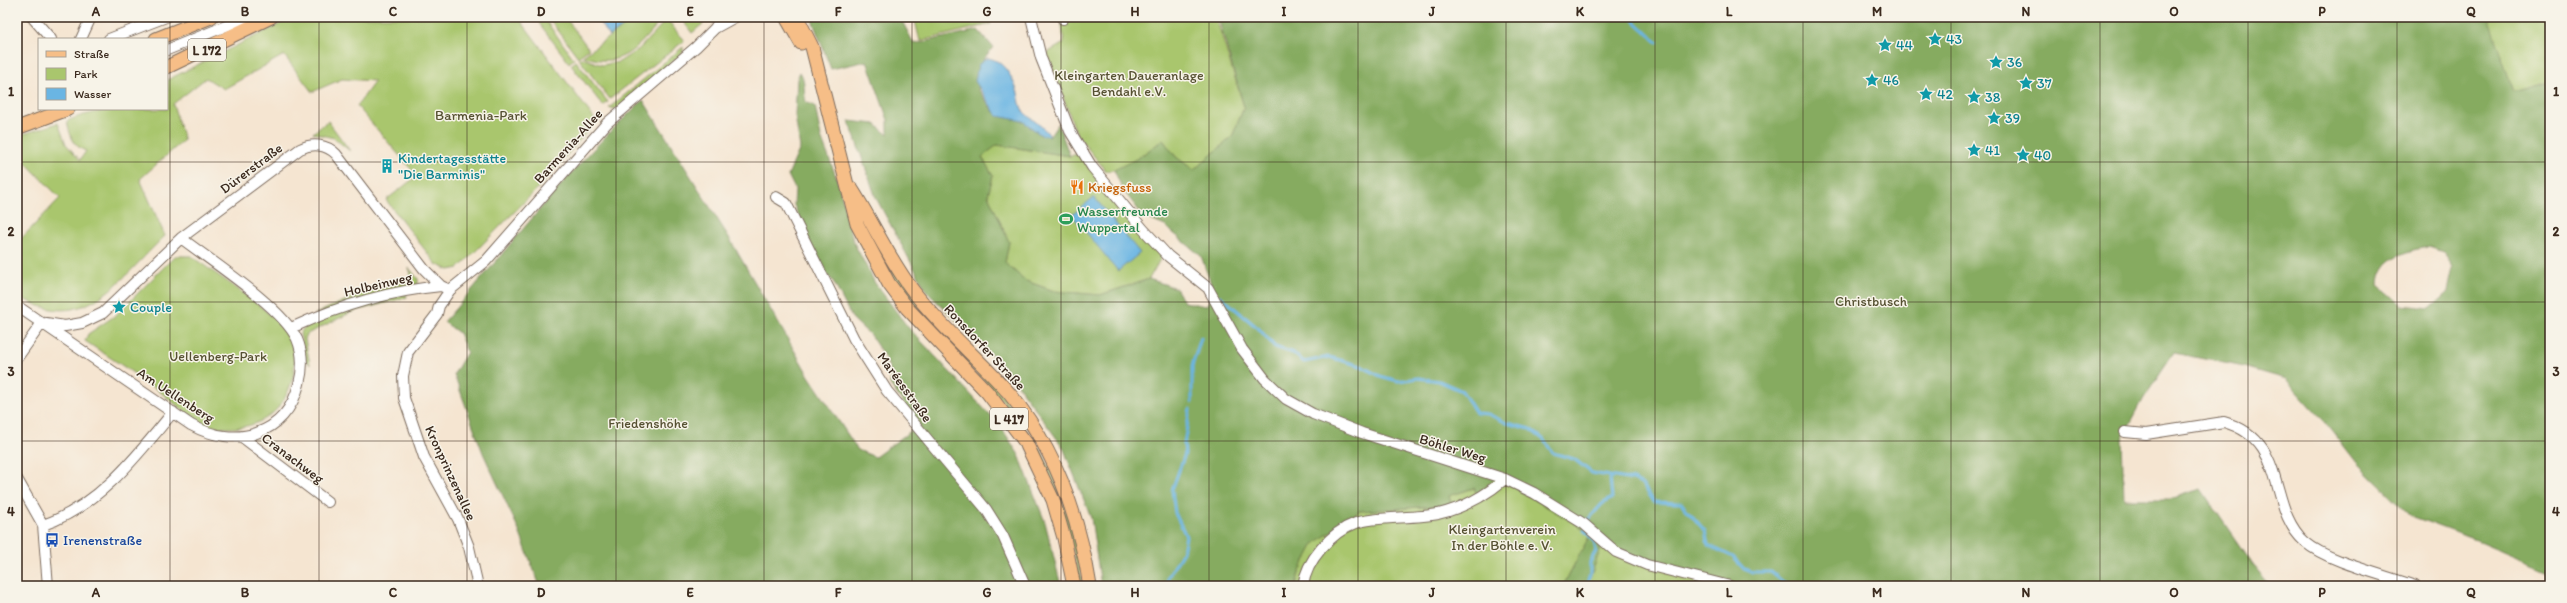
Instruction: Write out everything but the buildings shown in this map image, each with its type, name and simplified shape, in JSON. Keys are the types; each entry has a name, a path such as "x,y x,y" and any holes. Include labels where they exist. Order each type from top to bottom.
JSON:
{"main road":[{"name":"L 172","path":"158,38 211,17"},
{"name":"L 172","path":"168,68 271,17"},
{"name":"Ronsdorfer Straße","path":"786,17 814,62"},
{"name":"Ronsdorfer Straße","path":"797,17 812,47 814,62 849,185 857,224 889,284 927,332 987,392 1026,443 1053,500 1064,538 1074,586"},
{"path":"17,122 44,110"},
{"path":"17,128 65,110"},
{"name":"Ronsdorfer Straße","path":"849,185 913,290 935,317 1010,394 1040,437 1068,498 1080,535 1090,586"}],"street":[{"path":"32,17 52,38"},
{"path":"81,38 90,17"},
{"path":"113,38 166,17"},
{"path":"168,50 248,17"},
{"name":"Barmenia-Allee","path":"715,28 722,17"},
{"name":"Barmenia-Allee","path":"446,288 486,261 607,123 715,28 735,17"},
{"name":"Böhler Weg","path":"1031,17 1041,58 1070,131 1092,167 1143,229 1168,256 1208,288 1242,349 1265,379 1286,399 1313,414 1362,433 1505,479 1534,493 1584,524 1616,552 1646,565 1730,586"},
{"name":"Dürerstraße","path":"42,323 65,326 82,323 103,313 181,238 300,149 318,145 328,148 336,154 424,269 446,288"},
{"name":"Maréesstraße","path":"776,197 786,202 854,339 887,391 986,509 1003,536 1025,586"},
{"name":"Am Uellenberg","path":"17,306 207,434 223,438 242,437 268,428 289,406 297,391 301,375 302,357 298,340 291,328 278,313 181,238"},
{"name":"Holbeinweg","path":"291,328 323,313 373,297 446,288"},
{"name":"Kronprinzenallee","path":"446,288 437,314 408,352 404,365 404,398 424,457 458,519 469,547 478,586"},
{"path":"17,358 42,323"},
{"path":"43,525 57,520 112,481 130,465 173,412"},
{"path":"2125,432 2146,434 2224,422 2237,426 2254,439 2268,457 2277,478 2281,502 2292,523 2305,542 2322,553 2415,586"},
{"name":"Cranachweg","path":"242,437 328,502"},
{"path":"17,479 43,525 48,586"},
{"path":"1303,586 1304,576 1314,558 1341,531 1356,523 1419,518 1440,513 1485,495 1505,479"}],"green space":[{"name":"Barmenia-Park","path":"294,17 518,17 596,121 544,182 459,268 449,270 436,264 386,200 417,176 357,106 375,81 342,79 312,92 284,55 224,89 206,78 173,104 184,140 140,179 165,236 116,284 100,297 82,306 62,310 41,307 17,295 17,243 60,198 17,154 17,136 58,123 66,144 80,160 86,151 81,149 72,139 67,121 79,116 103,111 168,110 168,80"},
{"path":"543,17 574,59 569,63 539,23"},
{"path":"548,17 565,17 589,49 578,57"},
{"path":"636,17 664,17 647,37 630,52 620,57 610,60 598,60 583,56"},
{"path":"680,17 711,17 692,33"},
{"name":"Christbusch","path":"811,17 900,17 914,44 978,30 993,47 983,60 978,89 993,111 1023,121 1041,135 1050,136 1058,124 1070,156 997,145 982,157 993,176 988,195 1009,242 1005,263 1026,281 1054,291 1100,295 1149,279 1176,288 1184,302 1206,306 1214,292 1201,256 1165,226 1144,217 1123,190 1114,170 1138,158 1163,140 1176,157 1194,170 1232,137 1244,107 1220,24 1214,17 2488,17 2513,91 2550,81 2550,571 2479,541 2411,516 2358,464 2325,422 2286,379 2244,367 2174,353 2144,398 2122,439 2124,499 2169,499 2201,489 2252,564 2271,586 1717,586 1602,545 1587,586 1563,586 1591,533 1497,477 1477,494 1474,488 1449,496 1452,505 1359,511 1314,544 1299,572 1296,586 1101,586 1091,518 1063,447 1005,368 927,292 876,198 849,121 875,124 888,135 888,120 867,61 831,69","holes":["2429,247 2443,252 2453,267 2448,292 2430,308 2402,305 2379,285 2380,276 2384,268 2396,257 2412,250"]},
{"path":"914,17 989,17 991,24 920,41"},
{"name":"Kleingarten Daueranlage Bendahl e.V.","path":"1061,17 1212,17 1218,24 1244,107 1232,137 1194,170 1176,157 1163,140 1143,155 1129,163 1114,170 1106,171 1077,135 1047,53 1064,43"},
{"path":"2487,17 2550,17 2550,81 2513,91"},
{"path":"667,19 684,41 610,99 579,59 582,58 602,65 619,62 639,49"},
{"path":"683,47 683,53 616,109 609,108"},
{"path":"576,61 608,102 603,106 571,65"},
{"name":"Friedenshöhe","path":"800,72 803,79 806,102 815,106 821,137 837,179 854,243 875,283 907,326 1001,427 1019,455 1045,522 1061,586 540,586 517,526 483,453 454,374 467,352 459,333 444,322 565,180 643,100 728,236 809,376 858,450 875,457 919,425 890,384 891,372 884,356 870,335 852,318 833,281 821,270 794,205 795,189 788,175 800,148 795,115 797,79"},
{"path":"328,121 350,151 334,138 313,133"},
{"name":"Wasserfreunde Wuppertal","path":"997,145 1070,156 1082,153 1162,256 1149,279 1100,295 1054,291 1026,281 1005,263 1009,242 988,195 993,176 982,157"},
{"path":"862,220 999,391 1042,453 1056,481 1074,537 1083,586 1080,586 1072,544 1060,503 1053,483 1034,445 1023,427 1001,398 915,309 890,272"},
{"name":"Uellenberg-Park","path":"175,256 191,256 257,304 280,324 287,334 292,343 294,353 294,374 282,402 270,416 254,424 237,428 211,426 189,415 147,383 85,341 88,334 116,315"},
{"path":"409,268 418,279 418,285 315,314 364,292 404,282 411,274"},
{"path":"406,294 407,297 352,312 307,334 305,339 310,364 305,360 300,334 305,327 316,320 331,314"},
{"name":"Kleingartenverein In der Böhle e. V.","path":"1496,477 1591,533 1563,586 1296,586 1299,572 1314,544 1359,511 1452,505 1448,496 1474,488 1477,494"},
{"path":"1602,545 1717,586 1587,586"}],"water":[{"path":"595,17 636,17 610,36"},
{"path":"987,58 998,62 1007,70 1016,87 1023,111 1050,136 1041,135 1023,121 997,116 975,81 978,65"},
{"path":"1094,197 1140,253 1118,271 1072,215"}],"waterway":[{"path":"1630,17 1657,42"},
{"path":"1220,296 1259,329 1275,347 1293,353 1304,362 1329,357 1361,366 1380,376 1398,381 1418,378 1439,381 1462,391 1476,413 1488,414 1507,423 1530,429 1543,439 1553,453 1574,459 1592,473 1633,480 1643,485 1654,502 1681,503 1705,531 1708,545 1733,557 1744,569 1752,572 1771,572 1788,586"},
{"path":"1192,402 1192,366 1201,338"},
{"path":"1168,586 1168,577 1183,552 1186,536 1175,513 1172,490 1185,454 1184,444 1190,409"},
{"path":"1587,521 1602,504 1612,498 1610,478"},
{"path":"1584,530 1594,541 1596,551 1590,562 1590,575 1586,586"}],"place":[{"name":"43","path":"1935,39"},
{"name":"44","path":"1885,45"},
{"name":"36","path":"1996,62"},
{"name":"46","path":"1872,80"},
{"name":"37","path":"2026,83"},
{"name":"42","path":"1926,94"},
{"name":"38","path":"1974,97"},
{"name":"39","path":"1994,118"},
{"name":"41","path":"1974,150"},
{"name":"40","path":"2023,155"},
{"name":"Kindertagesstätte \"Die Barminis\"","path":"387,166"},
{"name":"Kriegsfuss","path":"1077,187"},
{"name":"Wasserfreunde Wuppertal","path":"1066,219"},
{"name":"Couple","path":"119,307"},
{"name":"Irenenstraße","path":"52,540"}]}
